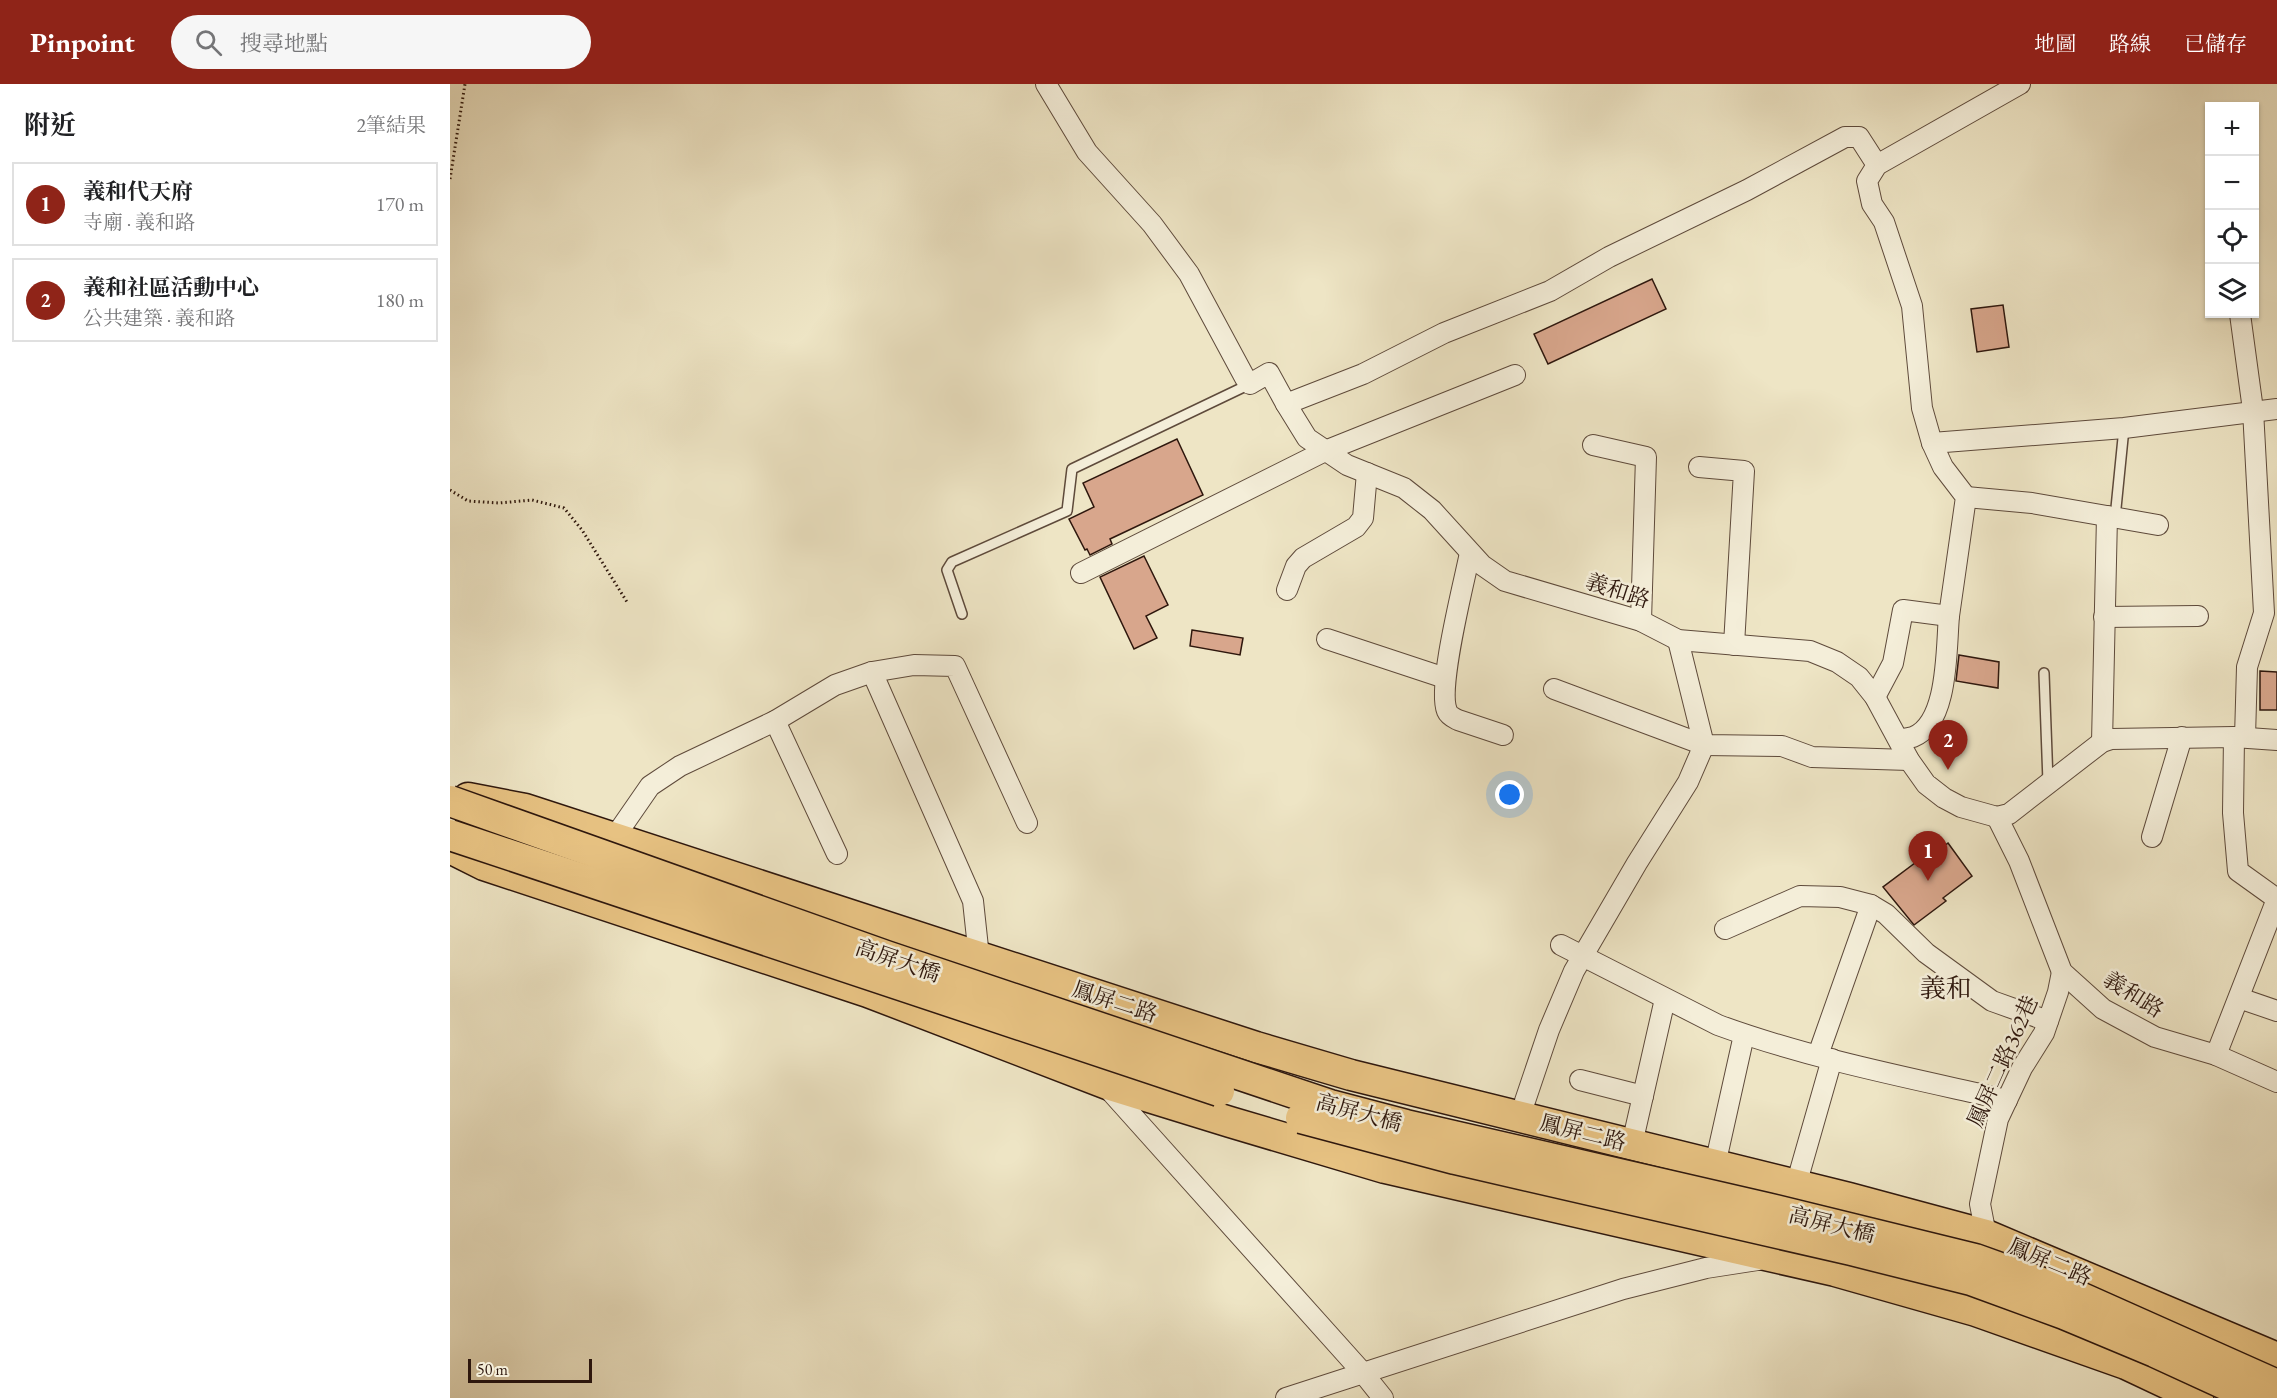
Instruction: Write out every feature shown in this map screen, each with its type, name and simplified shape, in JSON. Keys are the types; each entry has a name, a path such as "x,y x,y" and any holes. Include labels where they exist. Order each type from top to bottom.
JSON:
{"main road":[{"name":"高屏大橋","path":"450,795 525,809 880,926"},
{"name":"高屏大橋","path":"450,801 886,956 1330,1105 1406,1125 1767,1208 1975,1259 2073,1294 2277,1385"},
{"name":"高屏大橋","path":"451,852 484,866 868,992 1110,1085"},
{"name":"高屏大橋","path":"451,852 1326,1126 1455,1159 1971,1280 2064,1314 2155,1352 2255,1398"},
{"name":"鳳屏二路","path":"880,926 1330,1069 1986,1234 2277,1358"},
{"path":"1110,1085 1385,1168 1835,1271 1976,1311 2126,1364 2198,1398"}],"street":[{"path":"1046,84 1087,152 1152,224 1190,274 1250,384"},
{"path":"1899,740 1914,736 1928,725 1939,703 1944,680 1949,616 1966,497 1943,467 1932,443 1922,408 1912,306 1884,222 1872,204 1867,181 1877,165 2020,84"},
{"path":"1286,404 1399,357 1444,333 1550,291 1609,257 1747,190 1845,137 1858,137 1877,165"},
{"path":"2216,1055 2277,899 2238,871 2233,813 2247,667 2264,614 2253,410 2241,318"},
{"name":"義和路","path":"1250,384 1269,373 1307,438 1347,465 1404,488 1432,510 1482,565 1505,581 1641,621 1678,640 1810,651 1838,662 1859,677 1875,697 1926,784 1944,798 1961,807 1997,817 2019,861 2062,972 2103,1009 2155,1037 2216,1055 2277,1082"},
{"path":"1081,573 1325,452 1515,375"},
{"path":"1932,443 2124,428 2253,410 2277,409"},
{"path":"1593,445 1646,457 1641,621"},
{"path":"1699,466 1744,471 1734,645"},
{"path":"1287,590 1296,566 1303,558 1356,526 1363,518 1367,473"},
{"path":"1966,497 2032,503 2158,525"},
{"path":"2102,742 2104,617 2111,517"},
{"path":"1470,553 1445,678 1447,711 1452,717 1503,735"},
{"path":"1875,697 1893,663 1903,610 1949,616"},
{"path":"2104,617 2198,616"},
{"path":"1327,639 1445,678"},
{"path":"1525,1101 1550,1030 1582,957 1688,782 1704,745 1678,640"},
{"path":"614,838 650,786 680,766 775,721 835,685 873,672 914,664 955,666 1027,823"},
{"path":"873,672 973,901 979,957"},
{"path":"1554,689 1704,745 1782,746 1812,758 1910,760"},
{"path":"775,721 837,854"},
{"path":"2152,837 2182,737"},
{"path":"1997,817 2009,814 2102,742 2111,739 2239,737 2277,740"},
{"path":"1725,929 1800,896 1840,897 1871,905 1886,914 1926,953 1992,1001 2048,1021"},
{"path":"1796,1185 1825,1057 1871,905"},
{"path":"1561,945 1665,999 1744,1035 1825,1057 2007,1100"},
{"name":"鳳屏二路362巷","path":"1976,1311 1986,1234 1980,1204 1998,1119 2022,1068 2044,1033 2058,992 2062,972"},
{"path":"2239,998 2277,1011"},
{"path":"1632,1144 1665,999"},
{"path":"1715,1165 1744,1035"},
{"path":"1580,1080 1643,1096"},
{"path":"1110,1085 1112,1093 1383,1398"},
{"path":"1286,1398 1623,1289 1706,1268 1774,1257"}],"lane":[{"path":"962,614 946,570 952,562 1067,511 1072,469 1250,384"},
{"path":"2111,517 2124,428"},
{"path":"2044,673 2048,784"}],"path":[{"path":"450,180 465,84"},
{"path":"450,490 468,501 499,503 532,500 564,508 582,530 627,602"}],"building":[{"path":"1652,279 1666,309 1548,364 1534,334"},
{"path":"2003,305 2009,347 1977,352 1971,309"},
{"path":"1177,439 1203,495 1110,539 1112,544 1090,555 1069,519 1094,507 1083,483"},
{"path":"1144,556 1168,605 1146,616 1157,638 1134,649 1100,577"},
{"path":"1192,630 1243,638 1240,655 1190,646"},
{"path":"1959,655 1999,662 1998,688 1956,681"},
{"path":"2260,671 2277,672 2277,710 2260,710"},
{"path":"1948,843 1972,876 1943,898 1946,901 1914,925 1883,887 1915,863 1918,866"}],"place":[{"name":"義和社區活動中心","path":"1948,770"},
{"name":"義和代天府","path":"1928,881"}],"district":[{"name":"義和","path":"1946,988"}]}
